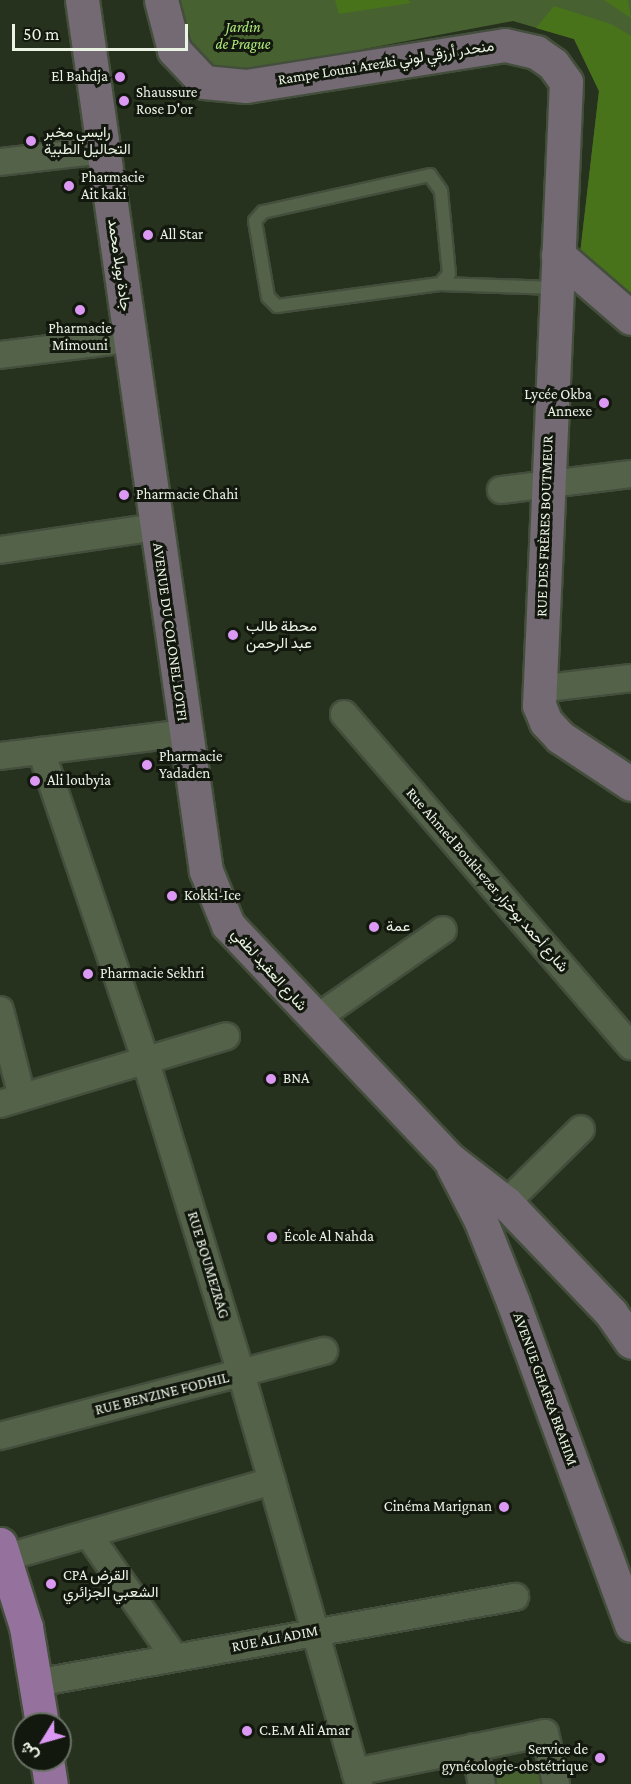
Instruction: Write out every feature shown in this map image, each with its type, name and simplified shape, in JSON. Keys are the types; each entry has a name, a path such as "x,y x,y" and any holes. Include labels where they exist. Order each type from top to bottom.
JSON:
{"main road":[{"path":"2,1551 26,1627 40,1712"}],"street":[{"name":"جادة بوبلا محمد","path":"82,0 156,531"},
{"name":"Rampe Louni Arezki منحدر أرزقي لوني","path":"161,0 174,50 204,82 246,86 505,45 536,52 553,64 566,82 558,255"},
{"path":"0,162 103,150"},
{"path":"558,255 631,318"},
{"name":"RUE DES FRÈRES BOUTMEUR","path":"558,255 538,689 546,722 560,736 631,784"},
{"path":"0,355 129,339"},
{"path":"501,490 631,474"},
{"path":"0,550 143,529 156,531"},
{"name":"AVENUE DU COLONEL LOTFI","path":"156,531 184,733"},
{"path":"538,689 631,678"},
{"name":"Rue Ahmed Boukhezer شارع أحمد بوخزار","path":"344,714 631,1046"},
{"path":"0,756 184,733"},
{"name":"شارع العقيد لطفي","path":"184,733 200,848 228,925 314,1020 448,1158"},
{"name":"RUE BOUMEZRAG","path":"41,751 145,1059 241,1373 357,1778"},
{"path":"314,1020 443,930"},
{"path":"0,1010 11,1101 226,1035"},
{"path":"506,1203 581,1129"},
{"path":"448,1158 506,1203 611,1313 631,1342"},
{"name":"AVENUE GHAFRA BRAHIM","path":"448,1158 480,1218 509,1292 631,1625"},
{"name":"RUE BENZINE FODHIL","path":"0,1436 324,1351"},
{"path":"2,1551 88,1534 272,1481"},
{"path":"88,1534 175,1658"},
{"name":"RUE ALI ADIM","path":"36,1683 514,1597"},
{"path":"357,1778 474,1747 545,1733 556,1784"},
{"path":"474,1747 482,1784"}],"lane":[{"path":"440,284 449,274 441,191 430,175 263,212 255,221 268,297 277,306 440,284 556,288"}],"green space":[{"name":"Jardin de Prague","path":"180,0 631,0 631,298 580,254 599,91 574,39 513,21 231,74 206,61 188,42"},
{"path":"335,0 408,0 411,3 339,14"},
{"path":"604,0 628,0 631,18"},
{"path":"554,6 611,24 631,36 631,298 580,254 599,91 574,39 536,28"},
{"path":"546,1765 550,1784 488,1784 487,1777"}],"place":[{"name":"El Bahdja","path":"120,77"},
{"name":"Shaussure Rose D'or","path":"124,101"},
{"name":"رايسي مخبر التحاليل الطبية","path":"31,141"},
{"name":"Pharmacie Ait kaki","path":"69,186"},
{"name":"All Star","path":"148,235"},
{"name":"Pharmacie Mimouni","path":"80,310"},
{"name":"Lycée Okba Annexe","path":"604,403"},
{"name":"Pharmacie Chahi","path":"124,495"},
{"name":"محطة طالب عبد الرحمن","path":"233,635"},
{"name":"Pharmacie Yadaden","path":"147,765"},
{"name":"Ali loubyia","path":"35,781"},
{"name":"Kokki-Ice","path":"172,896"},
{"name":"عمة","path":"374,927"},
{"name":"Pharmacie Sekhri","path":"88,974"},
{"name":"BNA","path":"271,1079"},
{"name":"École Al Nahda","path":"272,1237"},
{"name":"Cinéma Marignan","path":"504,1507"},
{"name":"CPA القرض الشعبي الجزائري","path":"51,1584"},
{"name":"C.E.M Ali Amar","path":"247,1731"},
{"name":"Service de gynécologie-obstétrique","path":"600,1758"}]}
